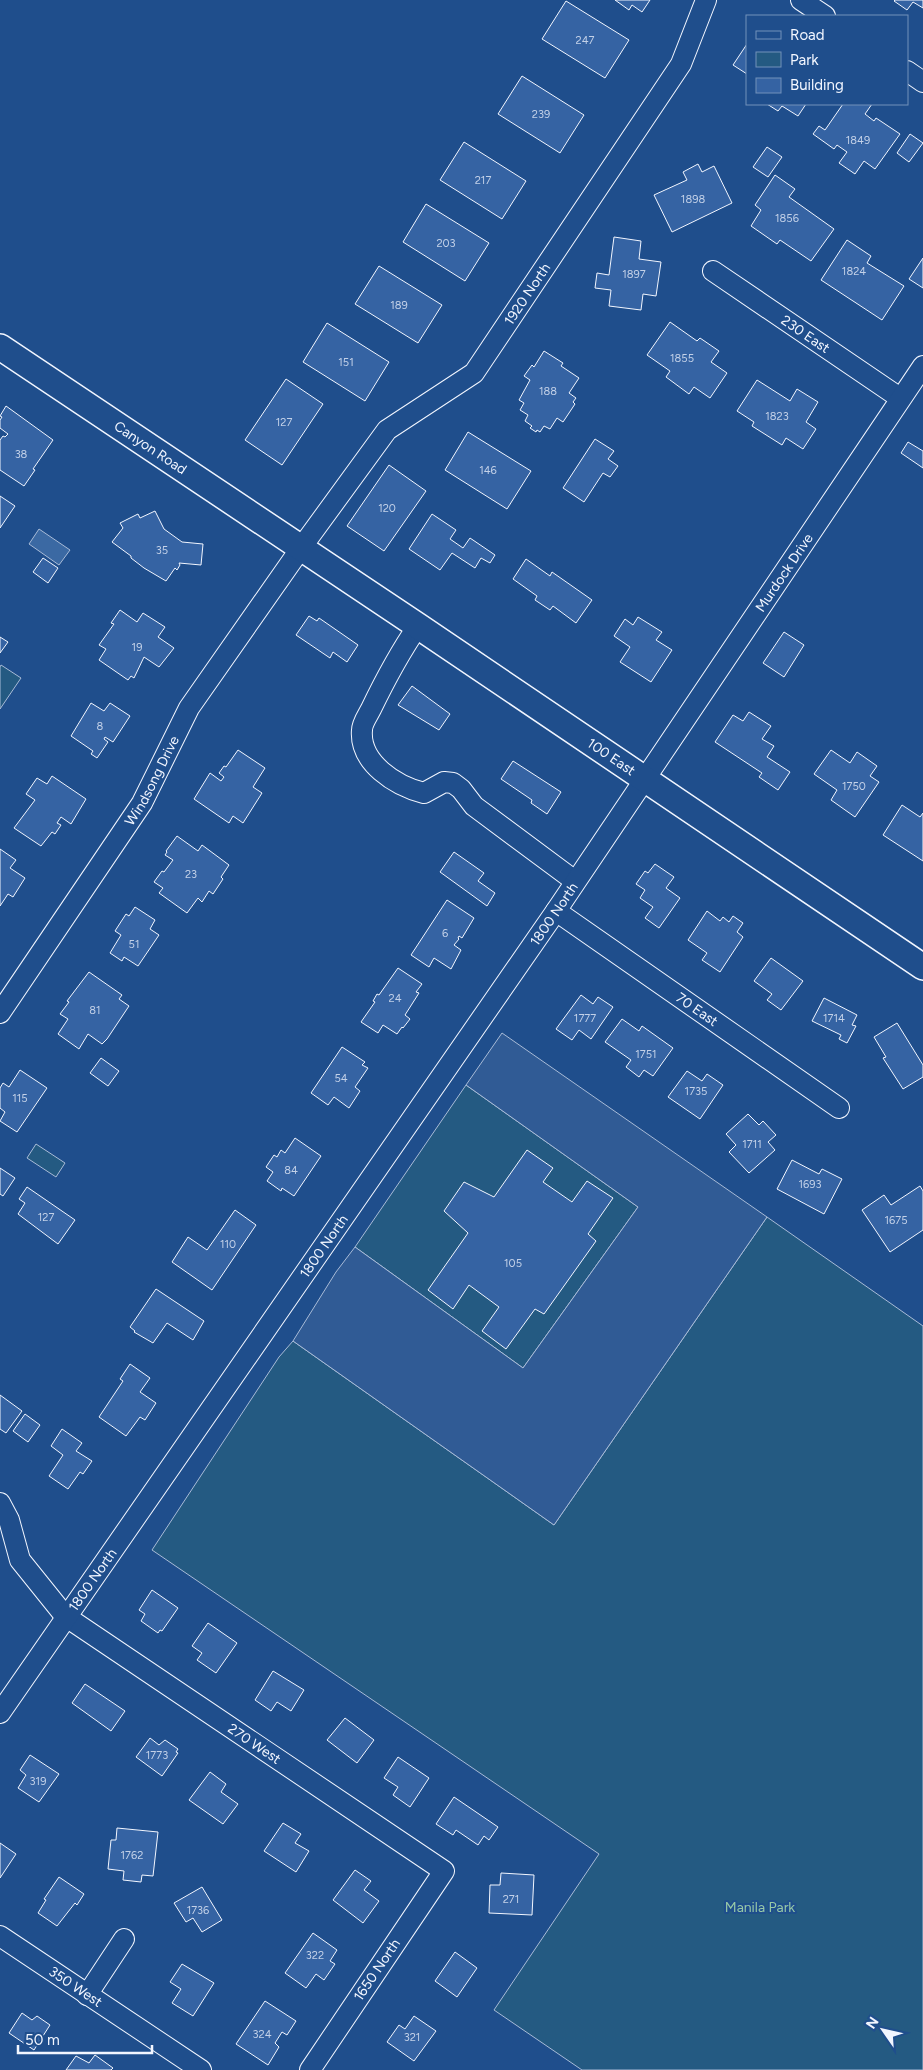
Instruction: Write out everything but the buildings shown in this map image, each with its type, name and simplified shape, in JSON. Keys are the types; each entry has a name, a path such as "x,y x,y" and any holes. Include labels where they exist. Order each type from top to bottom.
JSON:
{"main road":[{"name":"Canyon Road","path":"0,347 301,548"},
{"name":"100 East","path":"301,548 923,967"}],"street":[{"name":"1920 North","path":"301,548 387,430 474,373 680,64 706,0"},
{"path":"801,0 824,15"},
{"path":"908,73 923,82"},
{"name":"230 East","path":"713,270 900,398"},
{"name":"Murdock Drive","path":"644,779 923,366"},
{"name":"Windsong Drive","path":"0,1013 142,803 189,708 301,548"},
{"path":"418,626 399,653 362,729 364,748 369,759 385,774 414,790 424,792 444,782 453,783 474,806 575,882"},
{"name":"1800 North","path":"0,1713 65,1616 556,910 644,779"},
{"name":"70 East","path":"556,910 839,1108"},
{"name":"270 West","path":"0,1503 9,1520 20,1560 65,1616 444,1871"},
{"name":"1650 North","path":"310,2070 444,1871"},
{"name":"350 West","path":"0,1936 201,2070"},
{"path":"87,1995 124,1939"}],"green space":[{"path":"1,665 21,678 0,709 0,667"},
{"path":"466,1085 638,1207 523,1368 355,1247"},
{"path":"36,1144 65,1163 56,1177 27,1158"},
{"name":"Manila Park","path":"767,1217 923,1326 923,2070 582,2070 494,2010 599,1854 152,1550 279,1357 293,1341 554,1525"}],"shaded area":[{"path":"39,529 70,550 59,565 29,544"},
{"path":"502,1033 767,1217 554,1525 293,1341 336,1272 355,1247 523,1368 638,1207 466,1085"}]}
